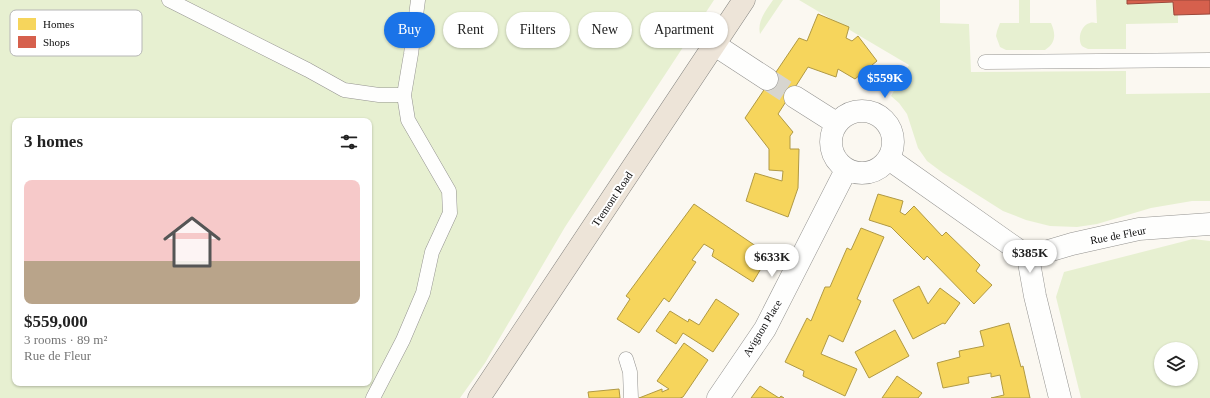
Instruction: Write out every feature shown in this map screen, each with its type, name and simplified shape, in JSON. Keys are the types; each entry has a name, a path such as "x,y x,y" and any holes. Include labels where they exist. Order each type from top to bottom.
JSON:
{"main road":[{"name":"Tremont Road","path":"728,25 744,0"},
{"name":"Tremont Road","path":"480,398 713,48"}],"street":[{"path":"720,48 767,79"},
{"path":"795,97 836,123"},
{"path":"864,110 880,115 891,127 894,143 889,159 877,170 862,174 846,170 834,158 830,140 836,123 848,113 864,110"},
{"path":"889,159 1028,257 1035,296 1060,398"},
{"name":"Avignon Place","path":"718,398 765,329 846,170"},
{"name":"Rue de Fleur","path":"1028,257 1072,244 1140,229 1210,224"}],"lane":[{"path":"169,0 308,70 344,90 379,95 404,95"},
{"path":"373,398 403,340 423,293 432,252 450,213 449,191 408,120 404,95 418,0"},
{"path":"985,62 1210,60"},
{"path":"626,359 630,372 631,398"}],"green space":[{"path":"0,0 714,0 706,12 640,12 640,48 682,48 565,227 485,363 460,398 0,398"},
{"path":"773,0 783,0 760,34 759,29 761,20"},
{"path":"799,0 940,0 940,23 969,24 971,72 1126,71 1126,94 1210,93 1210,201 1192,201 1151,208 1097,224 1077,227 1050,226 1026,220 1003,211 943,173 927,161 918,148 907,114 899,103 891,96 909,65"},
{"path":"1019,0 1030,0 1030,23 1051,23 1054,31 1054,38 1049,47 1045,50 1006,50 1000,47 996,36 1000,23 1019,23"},
{"path":"1096,0 1127,0 1127,4 1173,2 1174,15 1178,15 1178,23 1126,24 1126,49 1088,49 1082,46 1080,36 1084,26 1087,24 1097,23"},
{"path":"1193,239 1210,241 1210,398 1081,398 1056,297 1064,272"}],"building: Homes":[{"path":"818,14 849,27 846,38 852,41 858,36 877,61 855,79 838,69 836,77 808,67 778,114 793,132 790,136 790,149 799,149 798,188 788,217 746,201 755,173 782,181 783,171 769,170 769,149 745,118 799,38 807,41"},
{"path":"878,194 903,201 900,212 905,215 914,206 942,236 946,232 980,265 976,271 992,285 974,304 927,256 924,260 891,227 869,220"},
{"path":"694,204 769,255 753,282 712,256 714,250 704,244 692,260 696,262 669,302 664,298 639,333 617,319 630,299 626,296"},
{"path":"861,228 884,237 857,299 861,301 843,342 829,335 821,354 857,369 845,396 803,376 804,371 785,362 807,318 811,321 825,287 830,287 847,248 851,250"},
{"path":"919,286 928,304 940,288 960,303 945,324 943,323 913,339 893,300"},
{"path":"716,299 739,314 713,352 683,333 676,344 656,331 670,311 688,322 689,319 699,325"},
{"path":"1009,323 1021,367 1023,366 1030,398 991,398 1004,395 1000,375 991,377 991,373 968,377 969,383 943,388 937,363 960,357 959,351 984,346 980,331"},
{"path":"895,330 909,356 869,378 855,352"},
{"path":"684,343 708,360 683,397 639,398 662,389 662,392 669,389 657,381"},
{"path":"897,376 922,393 918,398 882,398"},
{"path":"760,386 779,398 751,398"},
{"path":"619,389 620,398 589,398 588,392"}],"building: Shops":[{"path":"1127,0 1210,0 1210,14 1174,15 1173,2 1127,4"}],"tunnel":[{"path":"767,79 795,97"}]}
